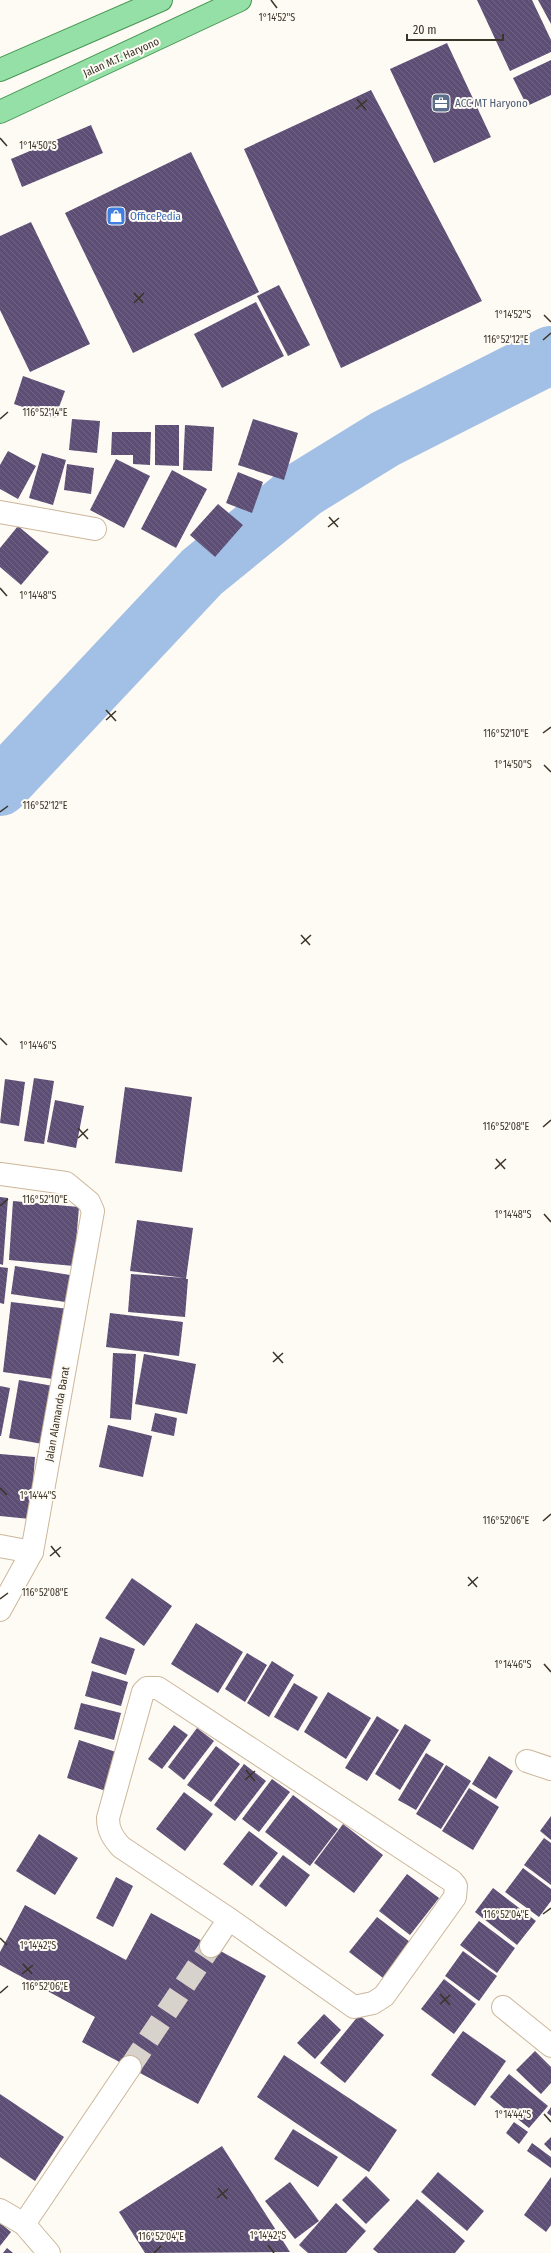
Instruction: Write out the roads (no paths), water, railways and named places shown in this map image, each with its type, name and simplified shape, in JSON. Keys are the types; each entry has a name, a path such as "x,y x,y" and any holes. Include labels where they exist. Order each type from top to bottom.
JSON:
{"main road":[{"path":"0,70 161,0"},
{"name":"Jalan M.T. Haryono","path":"0,112 240,0"}],"street":[{"path":"0,512 95,528"},
{"name":"Jalan Alamanda Barat","path":"0,1174 66,1183 89,1202 93,1211 32,1552 0,1610"},
{"path":"0,1546 32,1552"},
{"path":"147,1688 158,1688 452,1881 456,1886 455,1897 384,1996 374,2003 361,2007 354,2008 229,1919 121,1847 113,1837 108,1827 108,1818 143,1692 147,1688"},
{"path":"527,1761 551,1770"},
{"path":"212,1946 229,1919"},
{"path":"504,2008 551,2046"},
{"path":"24,2224 130,2067"},
{"path":"0,2210 24,2224 49,2253"}],"waterway":[{"path":"0,787 202,572 304,489 385,439 551,355"}],"tunnel":[{"path":"130,2067 211,1946"}],"place":[{"name":"ACC MT Haryono","path":"441,103"},
{"name":"OfficePedia","path":"116,216"}]}
